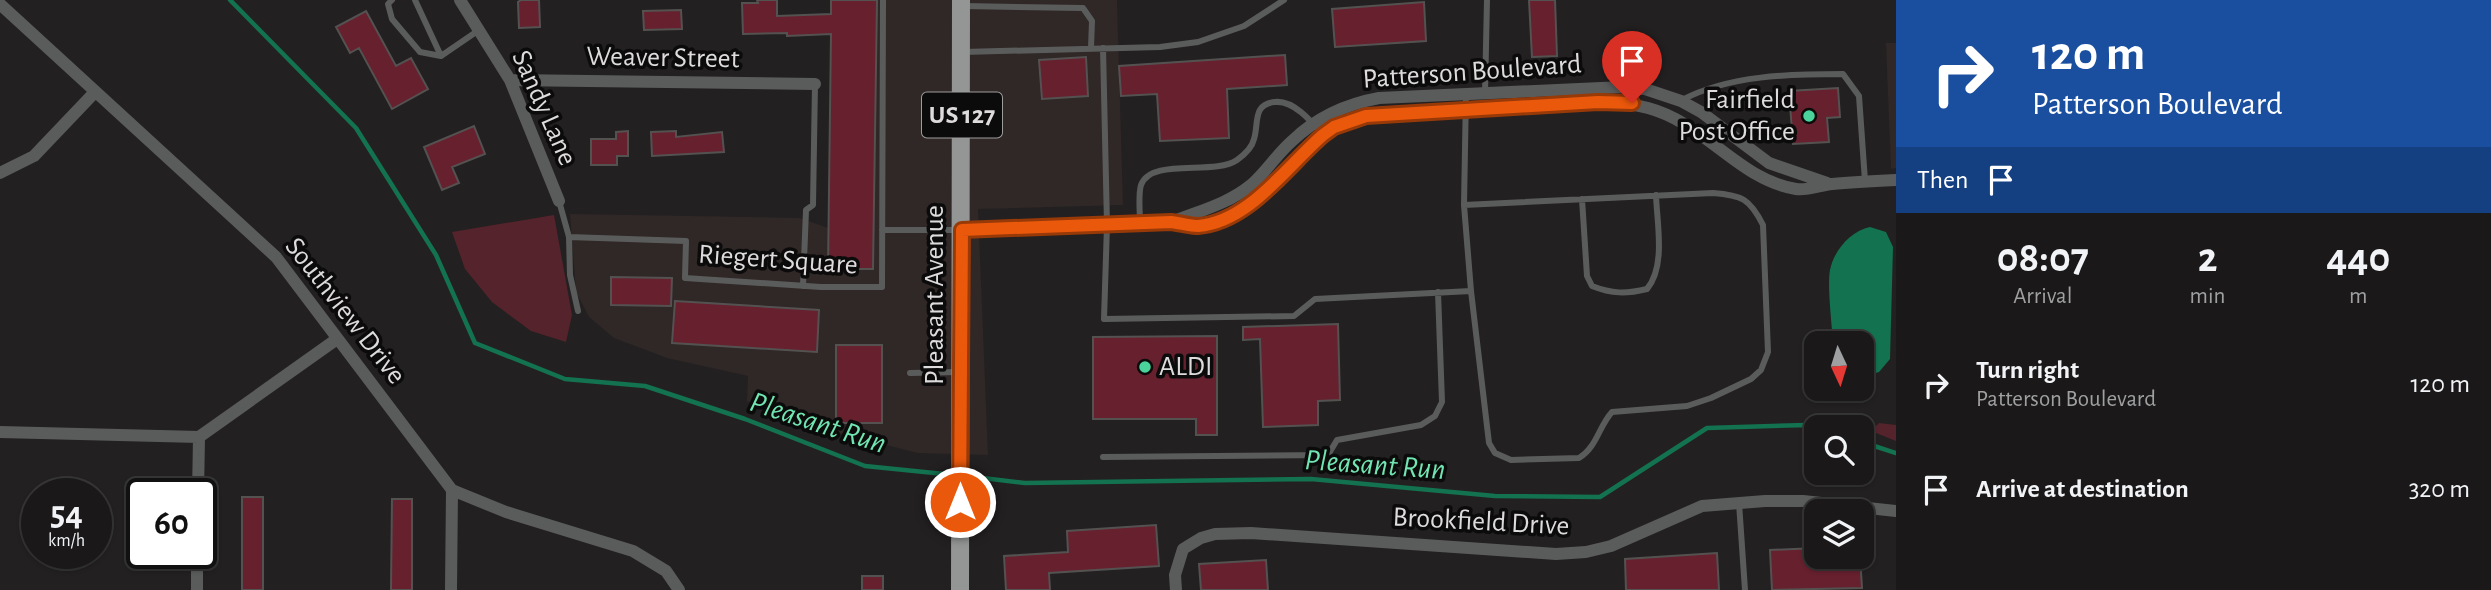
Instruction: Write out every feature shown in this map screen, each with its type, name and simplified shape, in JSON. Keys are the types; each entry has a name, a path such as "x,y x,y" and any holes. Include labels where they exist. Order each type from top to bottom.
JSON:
{"main road":[{"name":"Pleasant Avenue","path":"960,590 961,3"}],"street":[{"name":"Sandy Lane","path":"460,0 510,80 559,201"},
{"name":"Southview Drive","path":"0,4 276,257 452,490"},
{"name":"Weaver Street","path":"510,80 815,84"},
{"name":"Patterson Boulevard","path":"1171,222 1235,196 1252,184 1291,141 1337,109 1379,98 1623,87 1645,89 1681,101 1701,112 1769,163 1830,184"},
{"path":"0,173 34,156 95,92"},
{"name":"Patterson Boulevard","path":"962,230 1171,222 1196,226 1217,222 1236,215 1252,203 1334,127 1366,116 1485,107 1632,103 1666,113 1703,134 1762,178 1798,189 1896,180"},
{"path":"0,432 199,437 337,339"},
{"path":"198,478 199,437"},
{"path":"451,590 452,490 506,512 633,551 666,572 679,590"},
{"name":"Brookfield Drive","path":"1176,590 1175,575 1184,549 1201,538 1215,534 1300,535 1556,554 1586,552 1611,546 1702,506 1803,501 1896,511"},
{"path":"197,569 197,590"}],"lane":[{"path":"391,0 388,4 392,19 419,52 441,56 478,30"},
{"path":"415,0 441,56"},
{"path":"882,230 883,0"},
{"path":"961,52 1160,47 1198,42 1244,26 1283,0"},
{"path":"1485,107 1487,0"},
{"path":"961,3 1083,8 1092,21 1091,48"},
{"path":"1103,48 1107,225 1104,319 1294,316 1315,299 1471,290"},
{"path":"1681,101 1703,89 1754,80 1806,74 1843,75 1859,96 1866,182"},
{"path":"803,286 806,210 813,205 815,84"},
{"path":"1464,205 1713,193 1733,194 1746,200 1755,209 1763,225 1768,352 1761,370 1736,388 1687,406 1612,412 1587,453 1579,458 1511,460 1495,453 1489,443 1464,205 1466,93"},
{"path":"1140,223 1140,187 1145,177 1163,170 1223,167 1235,162 1251,146 1255,138 1256,116 1266,104 1277,101 1288,104 1314,124 1323,135"},
{"path":"1582,199 1587,276 1592,286 1608,293 1625,294 1647,289 1655,279 1658,262 1656,195"},
{"path":"559,201 569,237 570,275 578,311"},
{"name":"Riegert Square","path":"569,237 686,241 685,278 803,286 882,287 882,230 962,230"},
{"path":"1102,457 1328,456 1337,440 1421,425 1435,415 1442,402 1438,292"},
{"path":"910,373 961,372"},
{"path":"1738,503 1745,590"}],"shaded area":[{"path":"831,0 1117,0 1123,205 978,209 988,455 918,453 807,425 747,401 748,376 667,358 614,338 589,317 576,292 570,214 800,218 828,228"},
{"path":"1886,43 1896,43 1896,168 1891,169"},
{"path":"554,215 572,315 566,342 531,331 492,302 465,269 452,232"},
{"path":"1870,227 1886,232 1893,247 1890,359 1879,372 1874,373 1874,331 1832,331 1829,295 1830,270 1835,255 1850,237"},
{"path":"1879,423 1896,425 1896,441 1874,432"}],"building":[{"path":"539,0 540,27 519,28 518,2"},
{"path":"757,0 777,0 777,16 831,14 831,0 877,0 873,269 828,269 831,34 743,34 742,3 758,3"},
{"path":"1529,0 1555,0 1557,56 1532,57"},
{"path":"1424,2 1426,41 1335,47 1332,9"},
{"path":"681,10 682,29 644,30 643,11"},
{"path":"366,11 396,66 411,58 428,89 392,109 359,48 350,53 336,27"},
{"path":"1285,55 1287,85 1227,89 1229,138 1160,141 1157,94 1121,96 1119,66"},
{"path":"1086,57 1088,96 1042,99 1039,60"},
{"path":"1838,88 1840,117 1827,118 1829,142 1793,144 1789,91"},
{"path":"474,126 485,154 452,167 459,183 442,190 424,147"},
{"path":"628,131 628,156 617,156 617,165 591,165 591,139 616,139 616,132"},
{"path":"676,131 676,137 722,132 724,152 652,156 651,132"},
{"path":"611,277 672,278 671,306 611,305"},
{"path":"675,301 819,310 817,352 672,343"},
{"path":"1338,324 1340,400 1318,401 1318,425 1263,427 1260,339 1243,340 1243,327"},
{"path":"1217,336 1217,435 1196,435 1196,419 1093,419 1093,337"},
{"path":"836,345 882,345 882,423 836,423"},
{"path":"242,497 263,497 263,590 242,590"},
{"path":"392,499 412,499 412,590 391,590"},
{"path":"1156,525 1159,566 1049,573 1050,590 1006,590 1004,556 1068,552 1067,531"},
{"path":"1804,549 1804,569 1861,569 1862,588 1772,590 1770,550"},
{"path":"1717,553 1719,590 1626,590 1625,559"},
{"path":"1266,560 1268,590 1201,590 1199,564"},
{"path":"862,576 883,576 883,590 862,590"}],"waterway":[{"name":"Pleasant Run","path":"230,0 356,128 436,255 475,343 565,379 645,386 745,419 865,466 954,475"},
{"name":"Pleasant Run","path":"966,476 1025,483 1311,479 1495,496 1600,497 1707,428 1804,425"},
{"name":"Pleasant Run","path":"1874,446 1896,453"}],"place":[{"name":"Fairfield Post Office","path":"1809,116"},
{"name":"ALDI","path":"1145,367"}],"route":[{"path":"960,502 962,230 1171,222 1196,226 1236,215 1323,135 1334,127 1366,116 1598,102 1632,103"}]}
